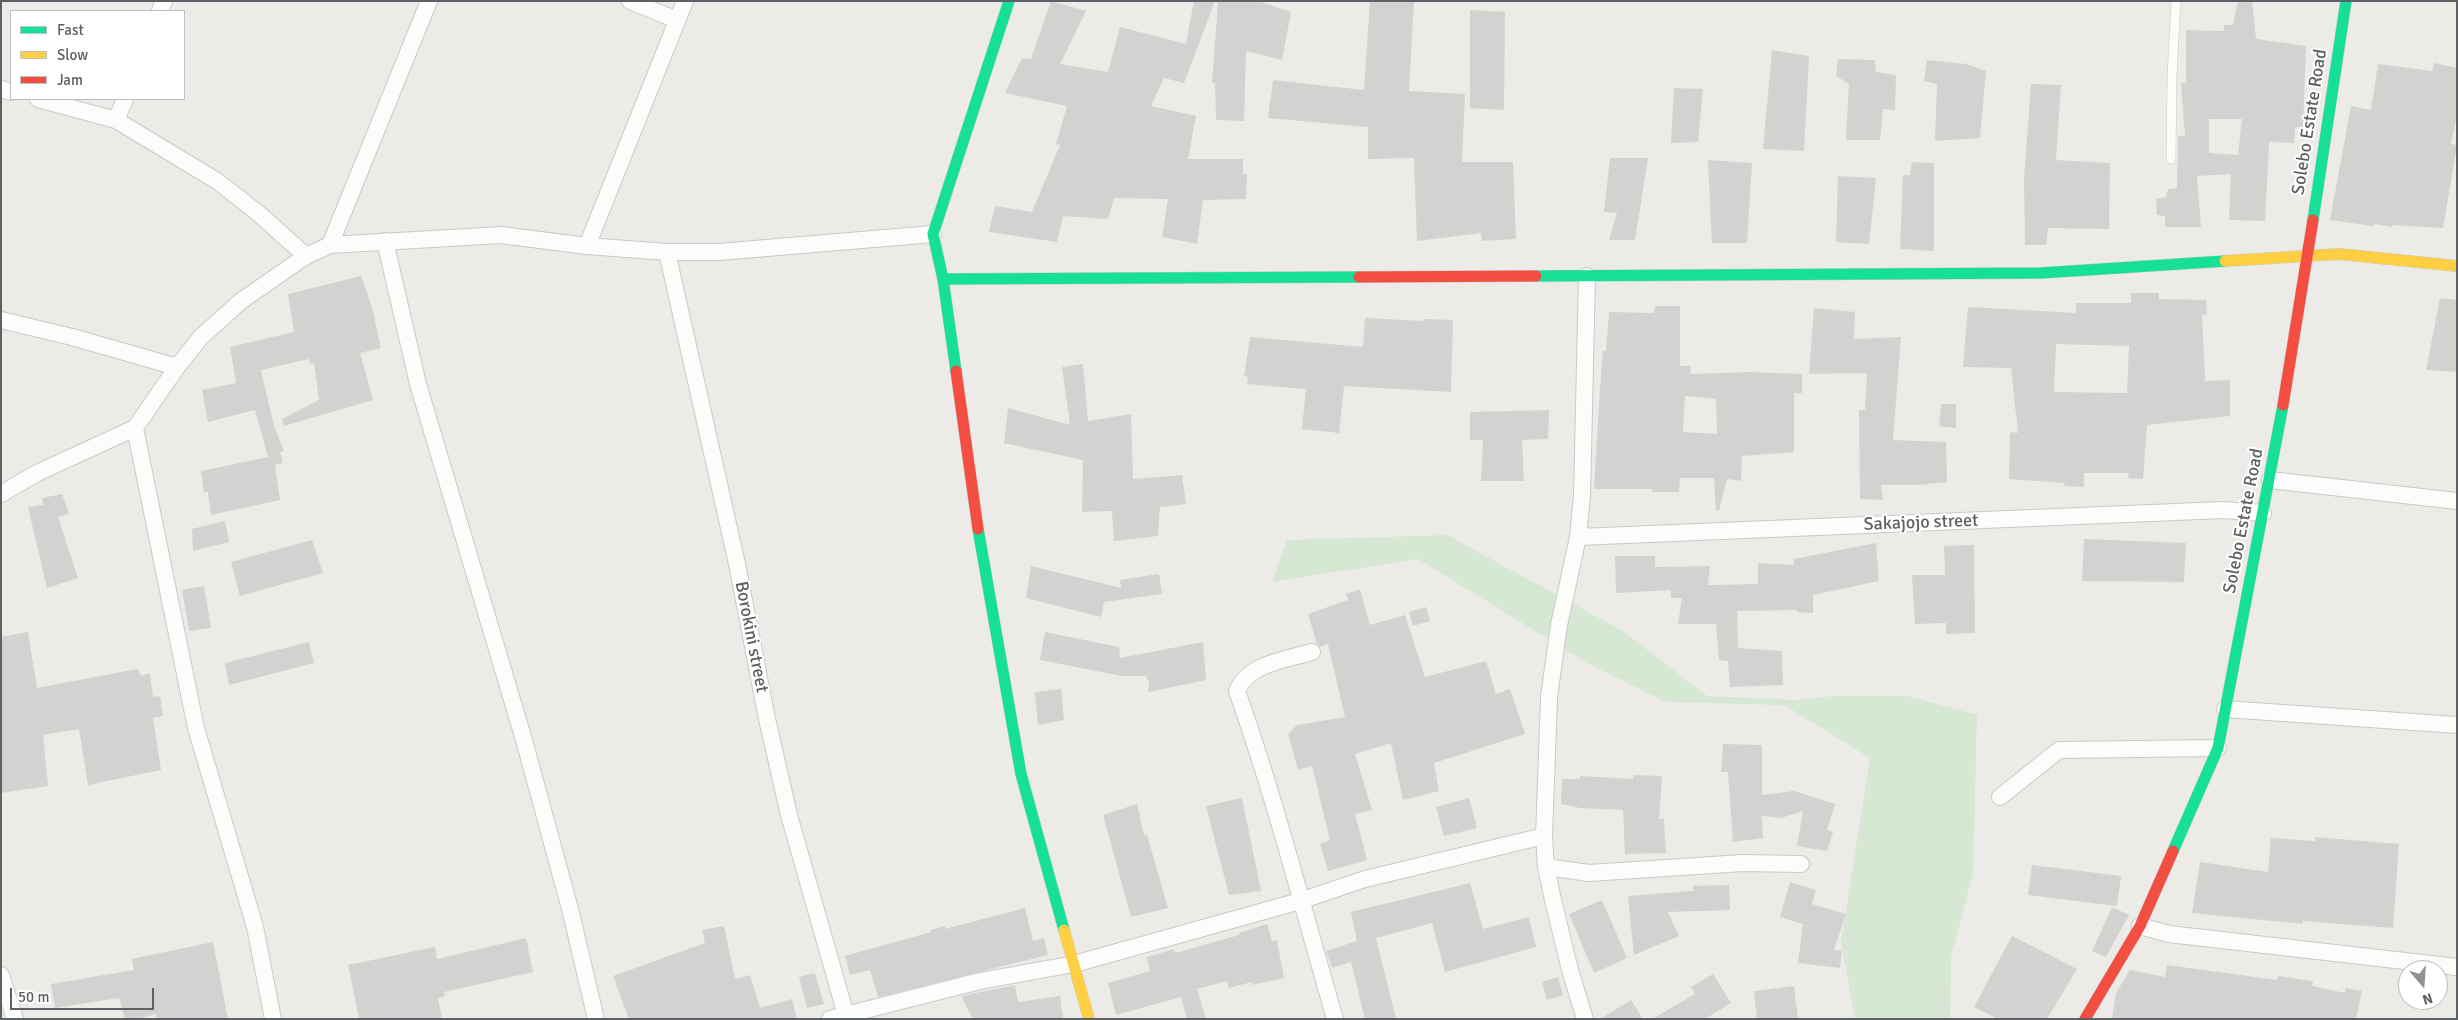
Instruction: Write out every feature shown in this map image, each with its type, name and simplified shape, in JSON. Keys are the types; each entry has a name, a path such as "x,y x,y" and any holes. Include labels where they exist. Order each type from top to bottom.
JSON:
{"street":[{"path":"330,245 429,1"},
{"path":"630,1 677,20"},
{"path":"587,246 685,1"},
{"path":"1009,1 933,234 943,279 982,561 1021,774 1089,1019"},
{"name":"Solebo Estate Road","path":"2085,1019 2140,926 2218,748 2270,480 2308,256 2346,1"},
{"path":"42,100 116,120 217,181 258,213 306,256"},
{"path":"116,120 125,100"},
{"path":"1,494 37,473 135,428 176,367 202,337 241,301 306,256 330,245 501,235 587,246 667,252 719,252 933,234"},
{"path":"385,241 418,384 527,749 570,909 596,1019"},
{"name":"Borokini street","path":"667,252 737,564 769,728 789,815 847,1017"},
{"path":"943,279 2041,273 2339,254 2457,266"},
{"path":"1586,1019 1570,970 1546,867 1544,836 1549,696 1559,625 1578,537 1582,496 1587,276"},
{"path":"1,320 72,337 176,367"},
{"path":"135,428 196,728 255,927 273,1019"},
{"path":"2270,480 2457,501"},
{"name":"Sakajojo street","path":"1578,537 2223,510 2263,513"},
{"path":"1312,652 1255,668 1242,679 1237,691 1265,769 1300,901 1335,1019"},
{"path":"2225,709 2457,725"},
{"path":"2000,797 2059,750 2218,748"},
{"path":"830,1019 847,1017 972,984 1074,964 1300,901 1365,879 1544,836"},
{"path":"1546,867 1589,873 1743,863 1801,864"},
{"path":"2140,926 2169,934 2457,968"},
{"path":"1,975 15,1019"}],"lane":[{"path":"2171,159 2172,76 2176,1"}],"green space":[{"path":"1447,535 1623,631 1707,696 1795,700 1834,696 1908,696 1977,715 1973,874 1951,957 1950,1019 1855,1019 1841,942 1870,758 1784,705 1666,702 1589,664 1418,559 1272,582 1287,540"}],"building":[{"path":"1051,1 1086,11 1060,64 1108,72 1120,27 1186,44 1194,1 1215,1 1184,83 1164,78 1151,106 1196,116 1188,159 1243,159 1243,174 1247,174 1246,199 1203,200 1197,244 1162,237 1168,199 1114,198 1108,219 1063,216 1057,242 989,232 995,206 1032,212 1060,145 1056,144 1067,106 1005,93 1022,58 1031,59"},
{"path":"1218,1 1258,1 1291,12 1282,60 1246,51 1244,121 1216,120 1215,83 1212,83"},
{"path":"1370,1 1414,2 1409,91 1465,94 1462,162 1513,162 1516,239 1482,241 1481,233 1417,241 1414,158 1368,159 1368,127 1268,118 1273,80 1364,90"},
{"path":"2238,1 2252,1 2256,39 2306,46 2303,127 2295,127 2294,143 2269,142 2265,221 2229,220 2231,174 2197,176 2201,227 2165,227 2165,216 2157,215 2156,199 2166,197 2168,189 2177,188 2178,136 2185,136 2181,83 2186,83 2186,30 2224,31 2224,25 2233,25","holes":["2209,119 2242,119 2238,155 2209,153"]},
{"path":"1470,10 1505,12 1504,110 1470,108"},
{"path":"1772,50 1809,56 1804,151 1763,149"},
{"path":"1838,59 1875,60 1876,72 1896,75 1895,110 1883,109 1880,140 1846,140 1849,84 1836,76"},
{"path":"1927,60 1966,64 1986,71 1980,138 1935,141 1937,84 1924,81"},
{"path":"2434,63 2457,68 2457,114 2451,144 2457,145 2443,228 2392,225 2392,227 2374,224 2373,226 2330,220 2351,106 2371,110 2378,64 2432,71"},
{"path":"2031,84 2061,85 2056,160 2110,163 2109,229 2048,228 2046,245 2025,245 2024,180"},
{"path":"1674,88 1703,89 1698,142 1671,143"},
{"path":"1610,158 1648,158 1635,240 1609,240 1617,213 1604,212"},
{"path":"1708,160 1752,163 1747,243 1712,243"},
{"path":"1912,162 1934,163 1934,251 1900,249 1903,175 1910,175"},
{"path":"1838,176 1876,178 1869,244 1836,242"},
{"path":"361,276 372,307 381,348 360,353 373,400 284,426 282,419 319,400 314,363 310,364 309,359 261,370 274,426 284,451 280,452 283,463 275,465 280,500 211,515 208,492 204,493 201,471 268,457 255,410 208,422 202,390 236,383 230,347 294,332 288,294"},
{"path":"2131,293 2159,293 2159,299 2206,300 2207,314 2202,315 2205,381 2230,380 2230,416 2147,425 2143,479 2128,478 2129,473 2084,473 2084,487 2065,486 2064,483 2009,479 2010,432 2018,433 2011,368 1963,367 1968,307 2076,313 2076,303 2131,303","holes":["2056,344 2129,346 2127,393 2054,392"]},
{"path":"2440,298 2457,300 2457,372 2426,370"},
{"path":"1655,306 1680,306 1680,366 1691,366 1690,374 1749,372 1802,374 1802,393 1794,393 1794,452 1742,456 1741,481 1727,479 1719,511 1716,510 1714,478 1680,478 1679,492 1652,492 1652,489 1594,489 1603,351 1606,351 1609,312 1654,313","holes":["1685,396 1716,399 1717,434 1683,432"]},
{"path":"1814,308 1855,312 1854,339 1901,337 1893,440 1946,442 1947,482 1917,485 1881,485 1883,500 1860,499 1859,410 1865,410 1867,373 1809,374"},
{"path":"1365,318 1423,321 1423,319 1453,320 1451,392 1344,386 1339,433 1302,429 1306,389 1247,384 1248,377 1244,376 1250,337 1363,347"},
{"path":"1083,364 1088,421 1131,414 1133,479 1182,475 1186,504 1160,507 1158,536 1114,541 1112,511 1082,512 1083,460 1004,443 1008,408 1070,425 1062,367"},
{"path":"1941,404 1956,404 1956,428 1939,426"},
{"path":"1549,410 1548,439 1522,440 1524,481 1481,481 1483,440 1470,440 1470,412"},
{"path":"62,494 69,514 58,517 78,578 47,588 28,507 43,505 42,498"},
{"path":"225,521 229,542 193,551 192,529"},
{"path":"2084,539 2186,543 2184,582 2082,581"},
{"path":"312,540 323,573 240,596 231,562"},
{"path":"1876,543 1879,581 1813,595 1813,613 1797,612 1797,610 1737,611 1738,648 1782,651 1783,685 1730,687 1728,661 1719,660 1716,624 1678,624 1682,598 1671,598 1671,590 1616,593 1615,556 1655,556 1655,567 1710,566 1708,585 1758,584 1758,563 1794,565 1794,559"},
{"path":"1974,545 1975,633 1946,634 1946,623 1915,624 1912,575 1945,575 1944,546"},
{"path":"1031,566 1121,588 1120,580 1159,574 1162,594 1104,602 1101,617 1026,598"},
{"path":"204,586 211,628 189,631 182,590"},
{"path":"1360,589 1370,625 1405,615 1425,677 1486,661 1496,694 1510,689 1525,734 1434,763 1439,791 1403,800 1391,743 1355,754 1372,810 1355,814 1367,860 1328,871 1320,844 1330,840 1312,766 1298,770 1288,734 1297,725 1345,717 1328,644 1320,647 1317,644 1308,614 1348,600 1346,594"},
{"path":"1426,607 1430,621 1413,626 1409,612"},
{"path":"28,632 37,688 137,669 142,676 150,673 153,697 160,696 163,716 153,718 161,770 88,785 79,729 43,735 48,786 1,793 1,637"},
{"path":"1045,632 1119,647 1120,658 1203,642 1206,680 1148,692 1149,682 1146,676 1122,676 1040,660"},
{"path":"309,642 314,663 229,685 225,663"},
{"path":"1061,689 1064,720 1038,725 1035,692"},
{"path":"1723,744 1762,745 1762,795 1794,791 1835,804 1827,830 1833,832 1827,851 1797,846 1803,811 1781,818 1762,816 1763,838 1733,842 1728,772 1721,772"},
{"path":"1634,775 1662,776 1659,819 1664,819 1666,853 1625,854 1623,810 1580,808 1561,804 1562,779 1580,779 1580,776 1633,779"},
{"path":"1242,798 1261,891 1229,895 1206,806"},
{"path":"1469,798 1477,828 1444,836 1436,807"},
{"path":"1137,804 1144,835 1147,835 1168,908 1131,917 1103,815"},
{"path":"2315,837 2399,844 2393,928 2303,921 2303,924 2192,913 2200,862 2268,872 2271,838 2315,841"},
{"path":"2032,865 2121,876 2117,906 2028,895"},
{"path":"1790,882 1816,890 1812,904 1846,914 1834,950 1842,951 1840,968 1798,963 1803,924 1780,917"},
{"path":"1470,883 1483,929 1529,917 1536,947 1445,972 1432,923 1376,938 1396,1019 1365,1019 1351,962 1332,968 1326,951 1357,941 1351,912"},
{"path":"1729,885 1730,910 1668,912 1679,936 1634,955 1628,896 1693,891 1693,886"},
{"path":"1602,900 1627,958 1594,973 1569,914"},
{"path":"2112,907 2129,915 2106,957 2092,951"},
{"path":"1025,908 1033,941 1044,938 1048,955 878,997 870,970 850,975 845,956 931,932 930,930 945,926 945,929"},
{"path":"1267,924 1272,941 1277,940 1284,978 1252,985 1252,982 1229,988 1227,981 1197,989 1206,1019 1187,1019 1181,997 1116,1015 1108,983 1150,971 1147,957 1174,949 1175,953 1239,935 1239,933"},
{"path":"724,926 735,979 750,975 760,1008 792,999 797,1019 629,1019 613,976 705,943 702,930"},
{"path":"2012,936 2077,969 2047,1019 1998,1019 1974,1007"},
{"path":"526,938 533,972 444,992 445,996 438,998 442,1019 359,1019 348,965 435,947 437,959"},
{"path":"213,942 228,1019 157,1019 156,1014 138,1019 125,1019 119,998 55,1008 51,984 134,970 132,959"},
{"path":"2167,965 2277,980 2278,976 2313,981 2312,986 2345,993 2346,988 2362,991 2356,1019 2112,1019 2116,993 2130,970 2165,977"},
{"path":"815,973 824,1004 807,1008 799,977"},
{"path":"1713,974 1731,1003 1705,1019 1652,1019 1695,994 1691,987"},
{"path":"1558,977 1563,995 1547,1000 1542,982"},
{"path":"1015,985 1018,1002 1060,996 1063,1019 973,1019 961,996"},
{"path":"1794,986 1798,1019 1757,1019 1754,991"},
{"path":"1631,1000 1643,1019 1600,1019"}],"traffic: fast":[{"path":"956,371 943,279 933,234 1009,1"},
{"path":"2313,220 2346,1"},
{"path":"1536,276 2041,273 2225,261"},
{"path":"943,279 1359,277"},
{"path":"2173,851 2218,748 2283,405"},
{"path":"978,529 1021,774 1064,930"}],"traffic: slow":[{"path":"2225,261 2339,254 2457,266"},
{"path":"1064,930 1089,1019"}],"traffic: jam":[{"path":"2283,405 2313,220"},
{"path":"1359,277 1536,276"},
{"path":"956,371 978,529"},
{"path":"2085,1019 2140,926 2173,851"}]}
